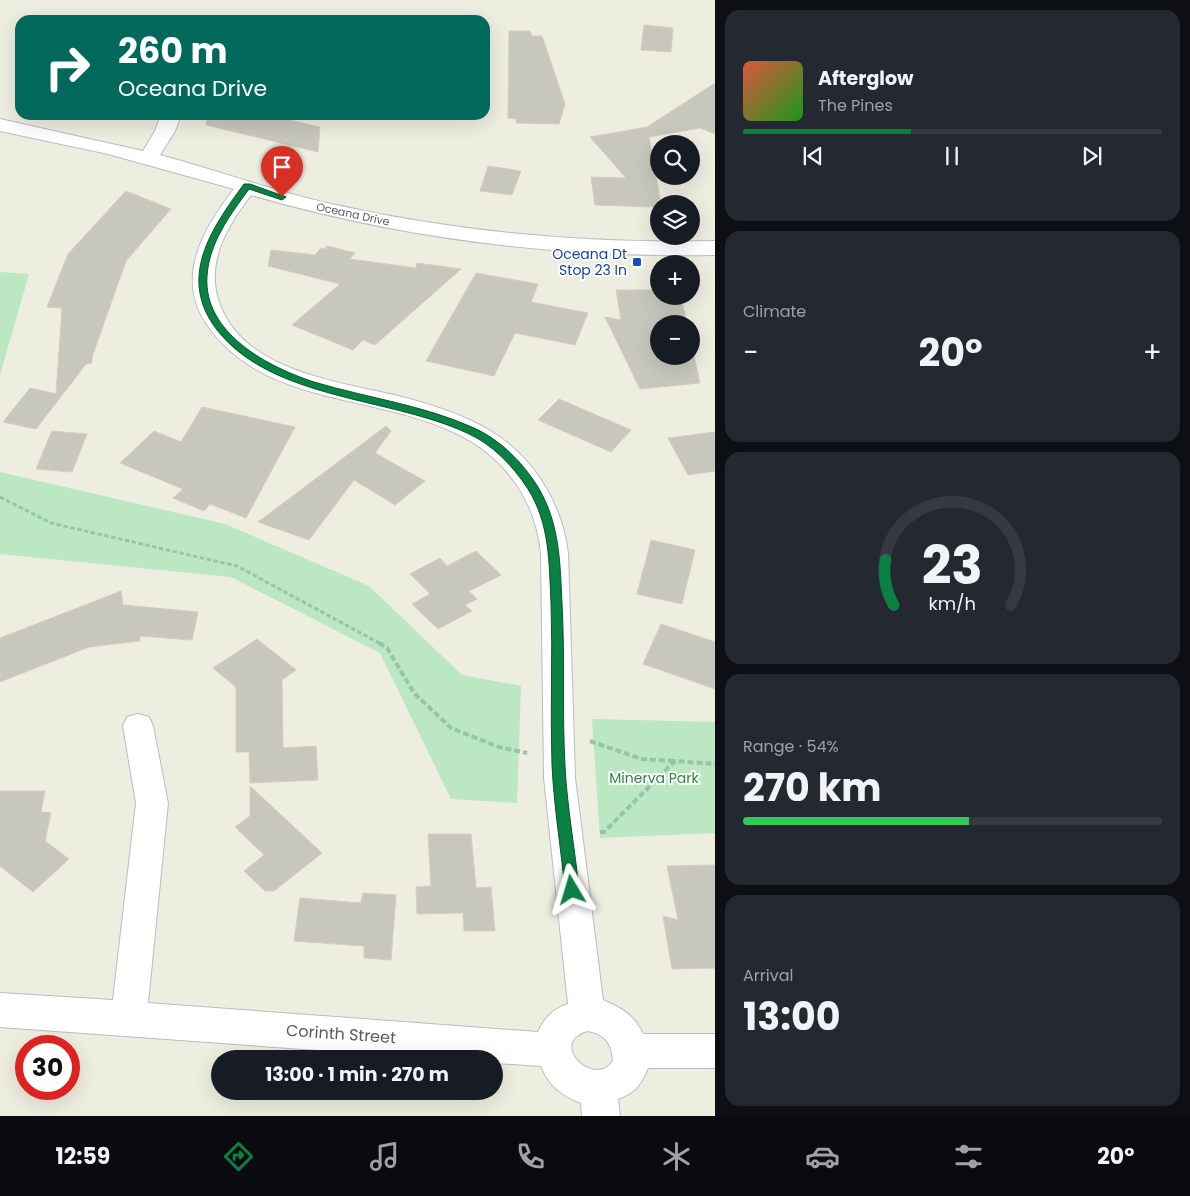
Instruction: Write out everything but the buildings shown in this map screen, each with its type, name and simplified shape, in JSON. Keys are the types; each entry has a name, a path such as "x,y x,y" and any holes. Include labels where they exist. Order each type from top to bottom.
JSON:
{"street":[{"path":"148,158 165,131 169,120"},
{"name":"Oceana Drive","path":"0,125 148,158 323,208 461,234 567,245 619,248 715,248"},
{"path":"247,186 212,238 202,275 204,298 214,319 229,339 251,357 277,371 311,384 441,417 472,431 493,443 516,465 533,489 547,516 554,546 558,638 559,767 587,1014"},
{"path":"129,1018 152,803 138,726"},
{"name":"Corinth Street","path":"0,1010 552,1050"},
{"path":"587,1014 599,1015 611,1021 628,1039 632,1051 631,1062 627,1072 620,1081 610,1086 600,1102 585,1087 573,1081 560,1068 552,1050 556,1032 561,1025 568,1019 587,1014"},
{"path":"632,1051 715,1051"}],"path":[{"path":"0,497 51,523 237,566 374,639 387,648 414,693 451,728 499,747 531,754"},
{"path":"586,740 629,757 652,762 675,761 715,764"},
{"path":"592,833 604,832 675,761"}],"green space":[{"path":"0,272 29,274 0,375"},
{"path":"0,472 225,524 369,586 462,675 521,686 517,803 451,799 380,653 231,577 0,554"},
{"name":"Minerva Park","path":"592,719 715,722 715,833 600,838"}],"place":[{"name":"Oceana Dt Stop 23 In","path":"637,262"}],"route":[{"path":"282,197 247,186 212,238 202,275 204,298 214,319 229,339 251,357 277,371 311,384 441,417 472,431 493,443 516,465 533,489 547,516 554,546 558,638 559,767 572,890"}]}
